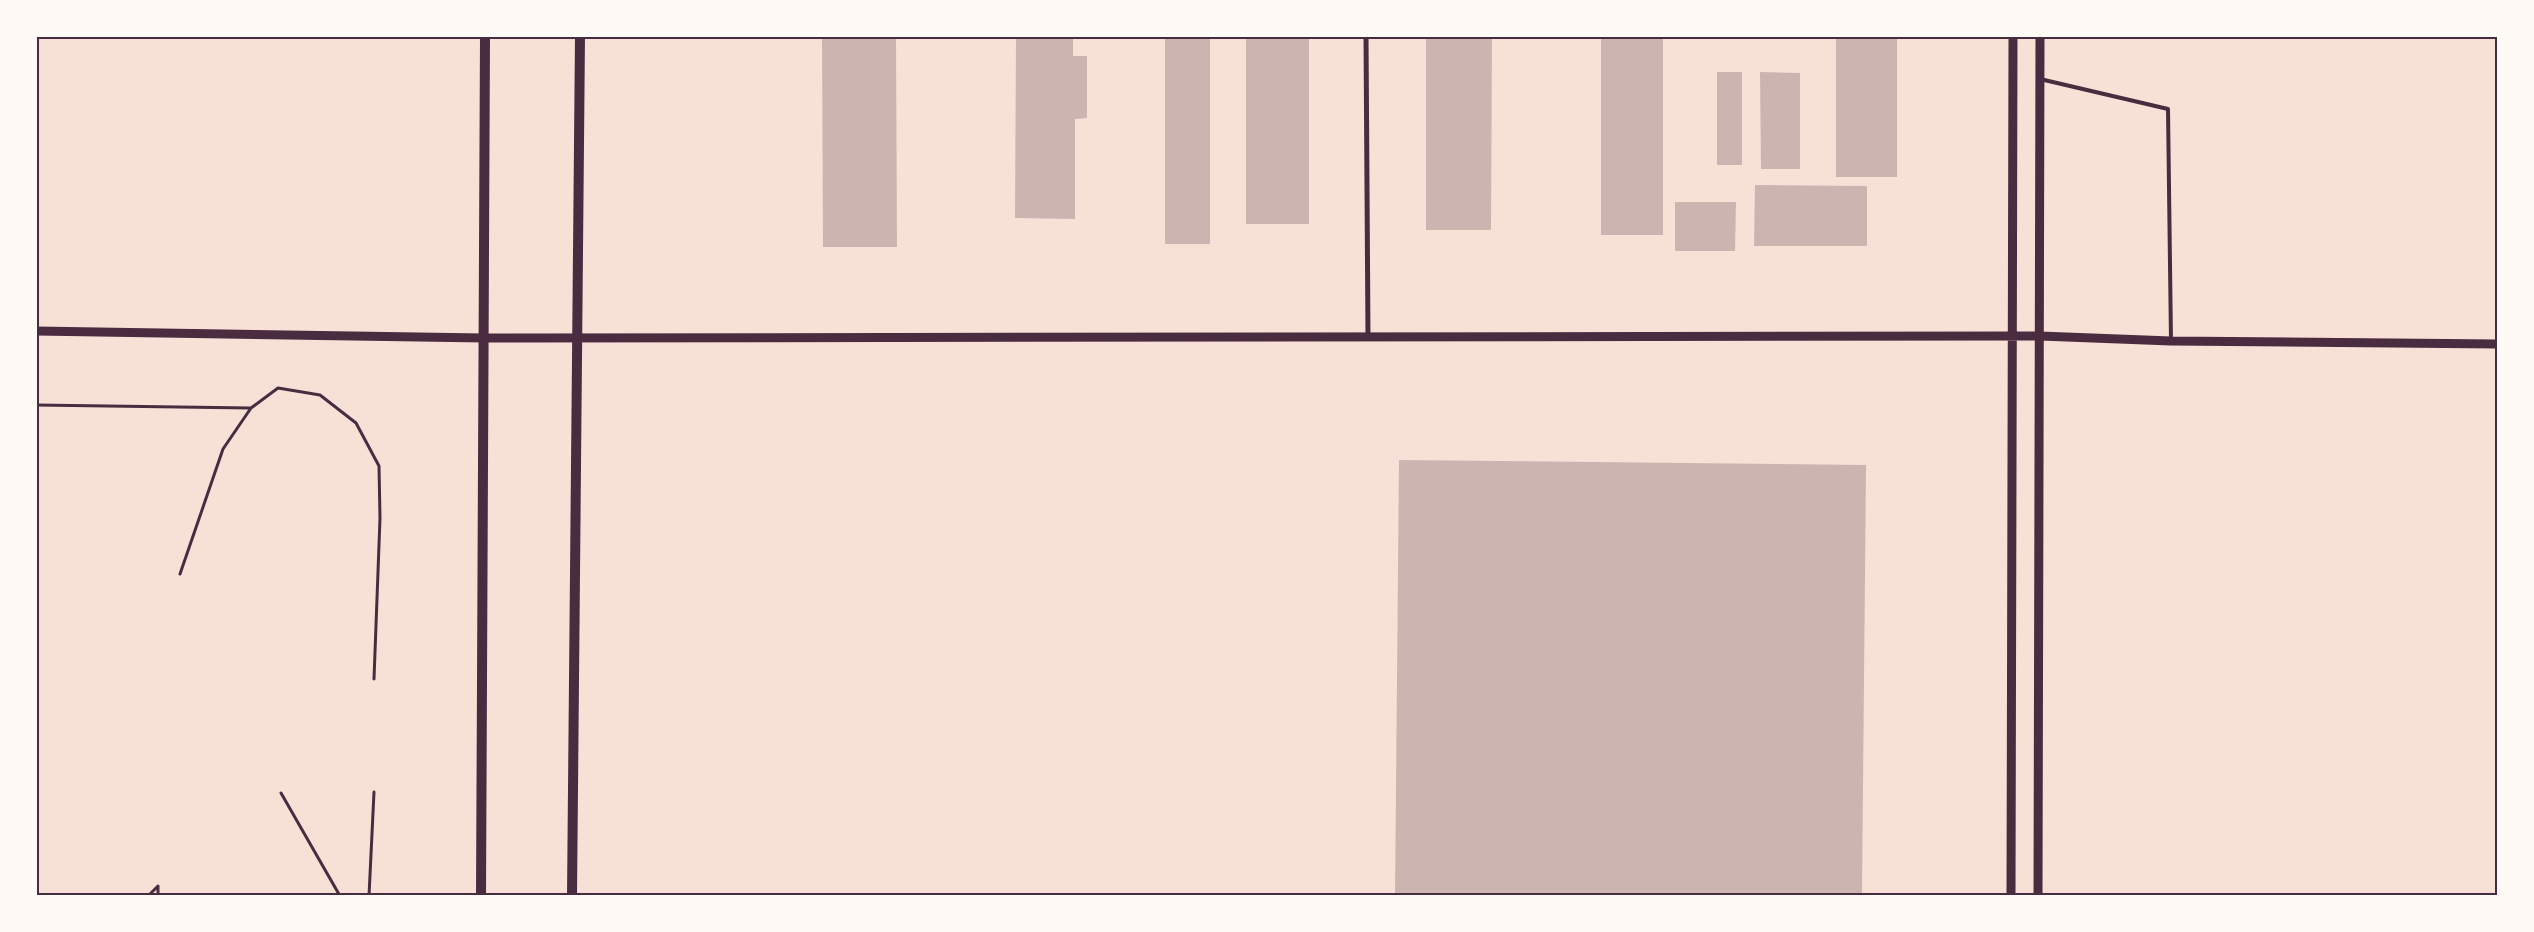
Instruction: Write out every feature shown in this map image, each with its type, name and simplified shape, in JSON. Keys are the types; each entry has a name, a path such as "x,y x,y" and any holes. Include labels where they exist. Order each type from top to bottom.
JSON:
{"main road":[{"path":"481,896 486,36"},
{"path":"572,896 580,36"}],"street":[{"path":"1366,36 1368,338"},
{"path":"2010,896 2013,36"},
{"path":"2038,896 2040,36"},
{"path":"36,332 484,338 2040,336 2171,341 2498,344"}],"lane":[{"path":"2040,80 2168,109 2171,341"}],"path":[{"path":"180,574 223,449 250,408 278,388 320,394 356,423 379,466 380,518 374,679"},
{"path":"36,405 250,408"},
{"path":"370,896 374,792"},
{"path":"281,793 340,896"},
{"path":"148,896 158,886 158,896"}],"building":[{"path":"822,36 896,36 897,247 823,247"},
{"path":"1016,36 1073,36 1073,56 1087,56 1087,118 1075,119 1075,219 1015,218"},
{"path":"1165,36 1210,36 1210,244 1165,244"},
{"path":"1246,36 1309,36 1309,224 1246,224"},
{"path":"1426,36 1492,36 1491,230 1426,230"},
{"path":"1601,36 1663,36 1663,235 1601,235"},
{"path":"1836,36 1897,36 1897,177 1836,177"},
{"path":"1717,72 1742,72 1742,165 1717,165"},
{"path":"1760,72 1800,73 1800,169 1761,169"},
{"path":"1755,185 1867,186 1867,246 1754,246"},
{"path":"1675,202 1736,202 1735,251 1675,251"},
{"path":"1399,460 1866,465 1862,896 1395,896"}]}
